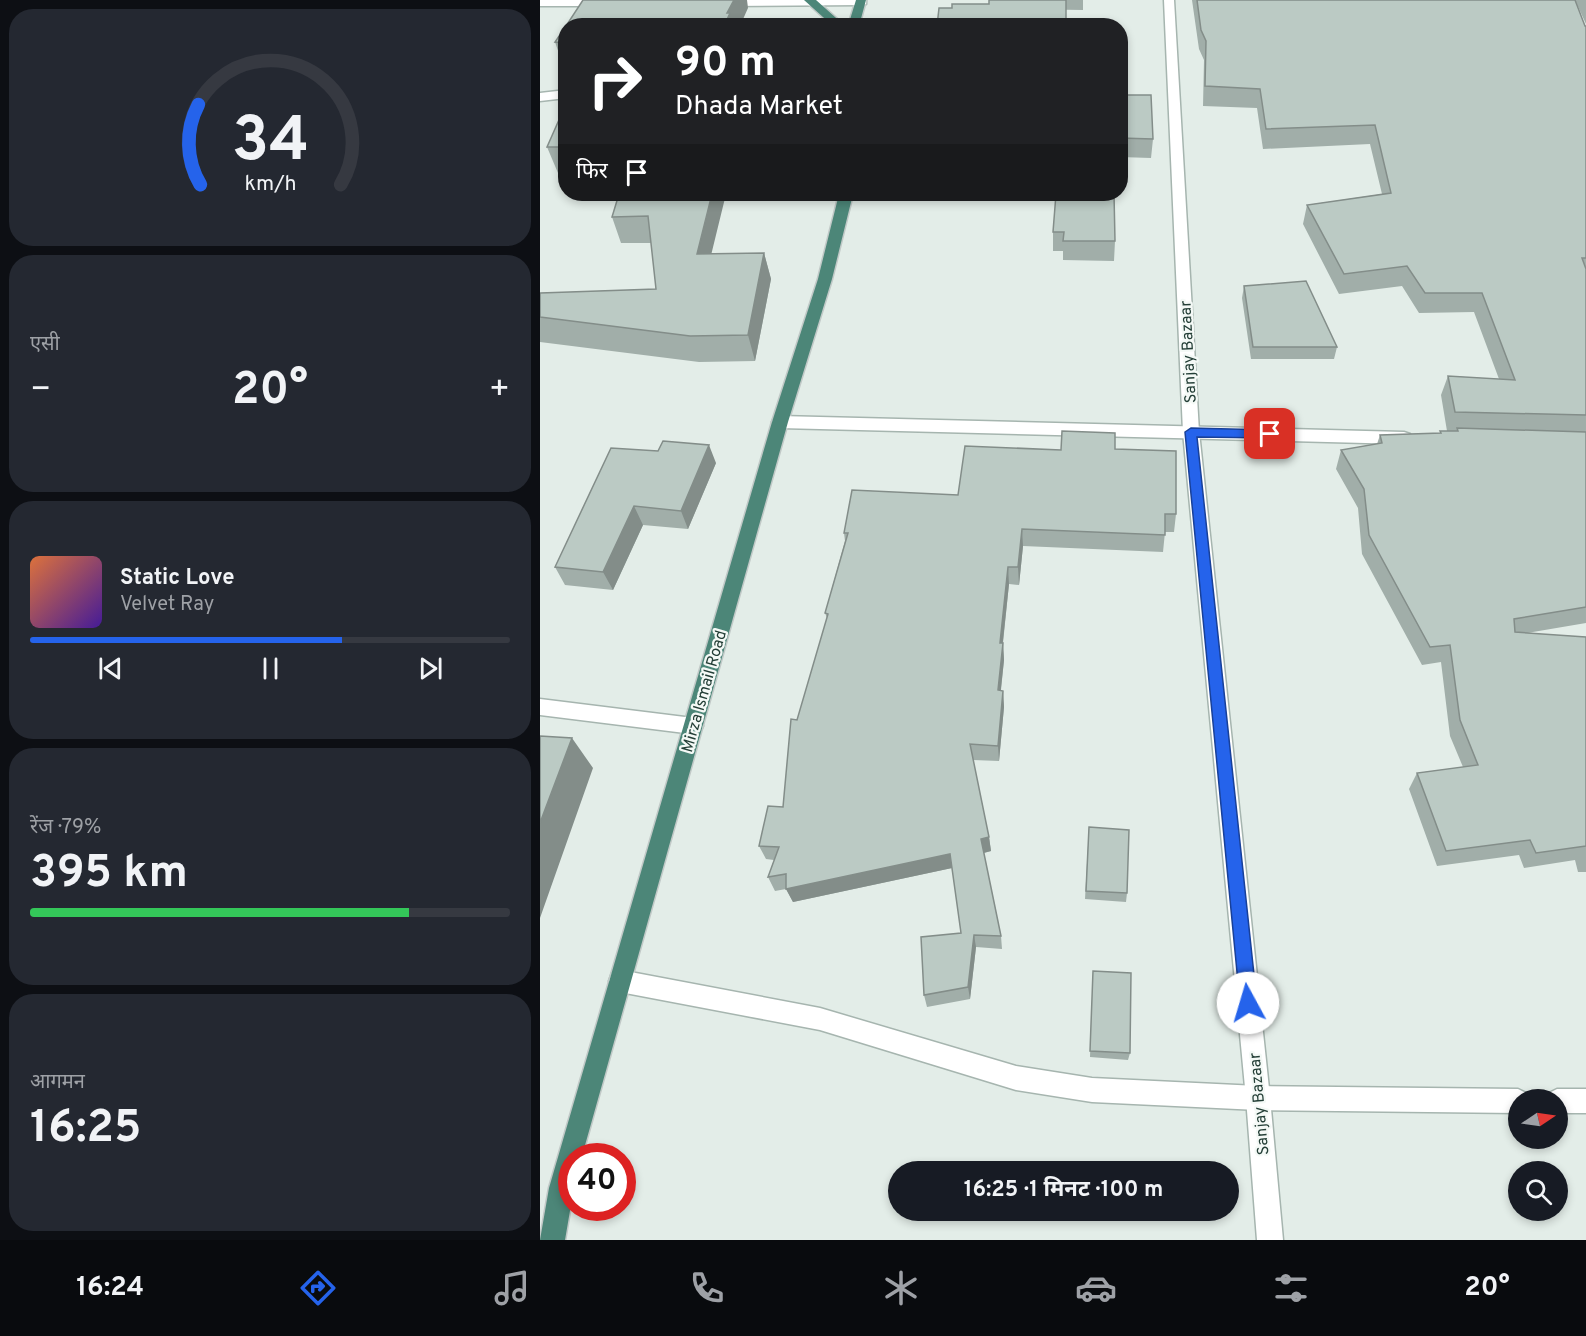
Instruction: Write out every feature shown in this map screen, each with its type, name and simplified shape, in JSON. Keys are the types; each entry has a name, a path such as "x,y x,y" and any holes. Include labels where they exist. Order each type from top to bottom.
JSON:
{"highway":[{"path":"809,1 830,18"},
{"path":"857,18 865,1"},
{"name":"Mirza Ismail Road","path":"574,1143 780,422 825,279 844,201"},
{"name":"Mirza Ismail Road","path":"540,1236 558,1195"},
{"name":"Mirza Ismail Road","path":"552,1240 558,1205"}],"street":[{"name":"Sanjay Bazaar","path":"1169,0 1191,432 1258,1098 1270,1240"},
{"path":"716,3 865,1"},
{"path":"540,3 622,3"},
{"path":"540,98 558,95"},
{"path":"780,422 1423,438"},
{"path":"540,707 693,726"},
{"path":"620,981 820,1019 1016,1078 1092,1090 1258,1098 1508,1101"},
{"path":"1568,1101 1586,1101"}],"building":[{"path":"583,0 734,0 727,13 730,13 728,18 571,18"},
{"path":"989,0 1066,0 1066,18 938,18 939,8 952,8 952,4 989,4"},
{"path":"1197,0 1575,0 1586,26 1586,258 1582,258 1586,269 1586,415 1455,412 1448,376 1515,380 1482,293 1425,293 1407,266 1344,274 1307,205 1391,193 1375,125 1266,129 1260,89 1205,86 1206,41 1201,30"},
{"path":"1128,95 1151,95 1153,139 1128,138"},
{"path":"558,122 558,147 547,147"},
{"path":"617,201 710,201 697,254 764,253 748,335 690,336 540,317 540,293 656,289 648,216 612,217"},
{"path":"1055,201 1114,201 1115,241 1063,241 1064,232 1053,232"},
{"path":"1306,281 1337,347 1253,347 1244,286"},
{"path":"1457,428 1586,432 1586,607 1514,619 1515,632 1586,637 1586,846 1536,853 1530,840 1446,851 1417,773 1478,765 1460,720 1450,645 1430,647 1369,535 1364,489 1341,450 1382,443 1380,435 1441,433 1440,431 1458,431"},
{"path":"1062,431 1115,433 1115,449 1176,451 1176,514 1165,514 1165,535 1022,529 1018,567 1008,567 1000,643 1003,643 998,690 1003,691 998,746 970,744 989,837 981,839 1001,936 974,935 968,987 924,995 921,937 961,933 950,854 786,889 786,874 768,877 779,847 759,846 768,806 783,807 791,719 797,720 828,614 825,613 848,533 844,533 852,490 958,495 965,446 1061,450"},
{"path":"663,441 709,445 681,511 634,506 603,572 555,567 611,448 658,451"},
{"path":"540,736 572,738 540,823"},
{"path":"1089,827 1129,830 1127,893 1086,891"},
{"path":"1093,971 1131,973 1130,1053 1090,1051"}],"route":[{"path":"1248,1003 1191,432 1270,434"}]}
